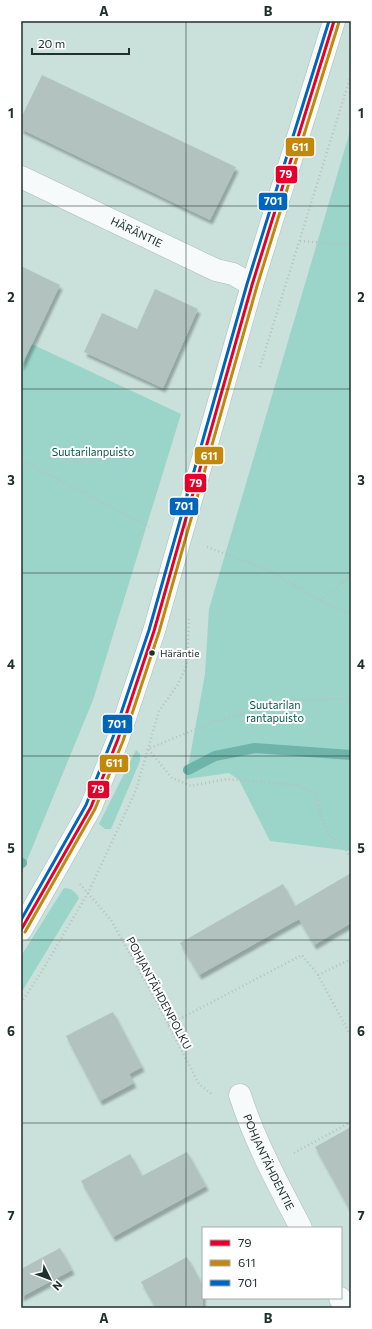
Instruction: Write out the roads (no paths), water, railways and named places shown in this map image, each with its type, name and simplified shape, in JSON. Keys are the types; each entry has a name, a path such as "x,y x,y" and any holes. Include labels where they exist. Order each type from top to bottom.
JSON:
{"street":[{"path":"21,930 56,871 91,807 118,739 154,631 252,285 334,21"},
{"name":"HÄRÄNTIE","path":"21,177 216,270 233,274 252,285"},
{"name":"POHJANTÄHDENTIE","path":"240,1095 249,1123 269,1167 300,1227"},
{"path":"340,1299 345,1308"}],"waterway":[{"path":"188,770 215,756 255,748 351,755"}],"place":[{"name":"Häräntie","path":"152,653"}],"park label":[{"name":"Suutarilanpuisto","path":"93,452"},
{"name":"Suutarilan rantapuisto","path":"275,711"}]}
